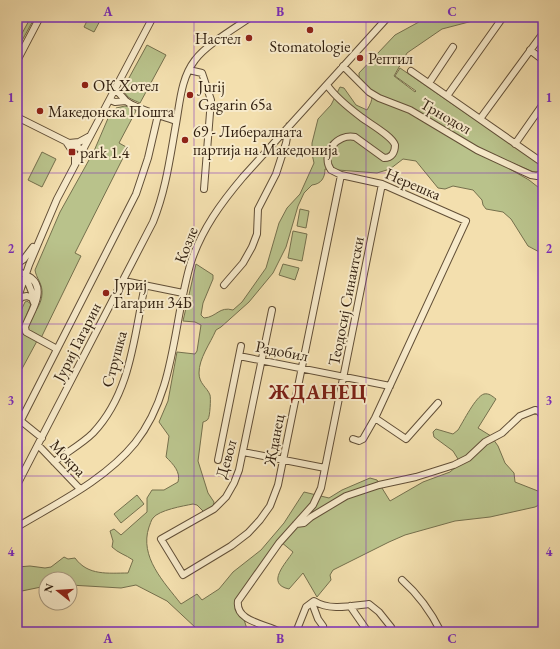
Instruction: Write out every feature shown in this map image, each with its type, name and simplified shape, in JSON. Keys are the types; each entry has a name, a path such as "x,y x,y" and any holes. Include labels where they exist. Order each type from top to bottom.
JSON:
{"street":[{"path":"17,61 40,17"},
{"path":"17,301 25,275 57,199 153,17"},
{"name":"Јуриј Гагарин","path":"17,485 124,281 159,208 167,178 176,121 185,80 189,70 196,59 205,50 250,17"},
{"name":"Козле","path":"17,527 102,474 117,462 136,442 148,423 159,400 175,340 183,293 196,248 211,217 221,202 243,177 388,17"},
{"path":"447,96 501,20"},
{"path":"480,119 543,33"},
{"name":"Трнодол","path":"429,83 454,47"},
{"path":"530,50 543,60"},
{"name":"Трнодол","path":"343,66 369,92 379,98 410,110 477,150 525,172 537,176 543,173"},
{"path":"189,70 202,73 211,100 204,189"},
{"name":"Трнодол","path":"411,71 543,163"},
{"name":"Нерешка","path":"327,85 340,99 361,117 391,139 395,145 392,155 388,158 384,158 355,137 349,136 338,140 333,144 330,150 328,164 332,171 341,175 382,184 466,221 375,418 363,439 359,441 353,439"},
{"path":"115,90 121,94 126,101"},
{"path":"110,100 115,102 126,101 176,121"},
{"path":"515,144 543,104"},
{"name":"Јуриј Гагарин","path":"17,428 136,194 148,158 158,115"},
{"path":"17,117 83,150"},
{"path":"224,285 242,263 252,247 257,234 258,209 274,178 286,143 289,126"},
{"path":"66,142 76,142 92,135"},
{"path":"66,142 75,155 74,167"},
{"name":"Жданец","path":"183,574 231,546 248,533 270,506 278,486 341,175"},
{"name":"Теодосиј Синаитски","path":"280,632 247,618 240,611 238,604 240,597 279,543 313,505 321,488 382,184"},
{"path":"17,264 24,259 39,240"},
{"path":"17,271 25,275 33,292 35,304"},
{"path":"124,281 183,293"},
{"name":"Струшка","path":"54,462 92,434 115,403 126,375 145,285"},
{"path":"17,301 24,296 29,296 35,304"},
{"name":"Јуриј Гагарин","path":"35,304 26,325 26,332 57,349"},
{"name":"Девол","path":"183,574 161,539 214,509 226,497 234,483 243,452 272,310"},
{"name":"Девол","path":"218,460 241,346"},
{"name":"Радобил","path":"239,356 390,386"},
{"path":"375,418 406,439 438,403"},
{"path":"296,524 304,523 346,496 379,485 416,477 454,465 468,458 485,442 502,433 520,416 527,412 535,410 539,411 543,417"},
{"path":"21,421 42,438"},
{"name":"Мокра","path":"38,445 80,489"},
{"path":"243,452 325,468"},
{"path":"402,580 419,596 434,617 441,632"},
{"path":"296,632 306,607 314,601 324,606 335,607 369,604 379,612 391,627"},
{"path":"312,603 318,619 323,626"},
{"path":"350,606 368,632"}],"green space":[{"path":"31,17 35,17 19,46 17,44 17,36 20,37"},
{"path":"89,17 102,17 94,32 84,27"},
{"path":"428,17 488,17 442,29 407,53 394,76 415,92 416,91 395,76 400,68 541,165 541,170 538,172 533,172 494,155 508,168 529,180 543,191 543,254 528,246 511,219 503,212 486,209 482,200 473,190 453,186 445,189 438,188 416,161 403,159 390,169 377,173 325,169 322,180 312,185 304,193 298,206 286,247 273,273 249,302 216,330 205,351 199,367 199,377 210,395 210,411 209,418 203,422 198,461 208,493 214,502 213,507 204,512 197,505 193,504 156,515 152,519 147,538 147,549 150,559 161,578 181,604 197,594 202,600 219,589 233,572 261,550 284,523 304,492 329,498 342,490 370,478 377,480 390,501 423,482 450,472 457,466 458,459 453,451 434,437 433,432 436,429 453,434 458,430 477,399 484,394 489,394 496,399 478,428 491,436 498,446 505,463 514,473 515,482 543,493 543,503 535,507 490,517 455,521 405,535 333,570 330,575 331,580 317,597 303,573 289,589 279,583 279,573 293,552 281,542 238,601 248,632 205,632 197,629 167,601 136,585 121,588 78,585 78,571 38,571 38,588 17,592 17,567 51,567 64,557 68,559 75,558 80,564 92,571 106,573 128,573 133,560 112,547 113,541 110,531 114,529 121,535 147,512 147,498 152,490 164,490 178,482 179,478 174,465 166,457 169,436 159,422 168,401 177,352 195,354 197,351 201,325 195,322 183,321 196,264 213,275 213,279 203,303 201,315 204,318 212,316 224,309 233,310 242,302 266,268 279,223 287,208 300,194 314,163 312,143 318,119 331,105 340,87 344,88 356,105 367,110 372,97 371,93 362,83 359,73 395,35"},
{"path":"147,45 166,55 140,103 131,99 125,94 124,87"},
{"path":"125,106 137,109 119,143 128,148 75,253 81,256 41,338 30,332 28,328 40,303 42,290 35,270 60,212 94,151 109,116 116,108"},
{"path":"42,152 56,159 42,187 28,180"},
{"path":"300,209 309,211 306,228 297,226"},
{"path":"293,231 307,234 302,261 288,258"},
{"path":"283,264 299,268 295,280 279,275"},
{"path":"27,301 31,304 20,332 37,341 17,378 17,319 25,302"},
{"path":"137,495 144,504 121,523 114,514"}],"place":[{"name":"Stomatologie","path":"310,30"},
{"name":"Настел","path":"249,38"},
{"name":"Рептил","path":"360,58"},
{"name":"ОК Хотел","path":"85,85"},
{"name":"Jurij Gagarin 65a","path":"190,95"},
{"name":"Македонска Пошта","path":"40,111"},
{"name":"69 - Либералната партија на Македонија","path":"185,140"},
{"name":"park 1.4","path":"72,152"},
{"name":"Јуриј Гагарин 34Б","path":"106,293"}],"district":[{"name":"ЖДАНЕЦ","path":"318,392"}]}
